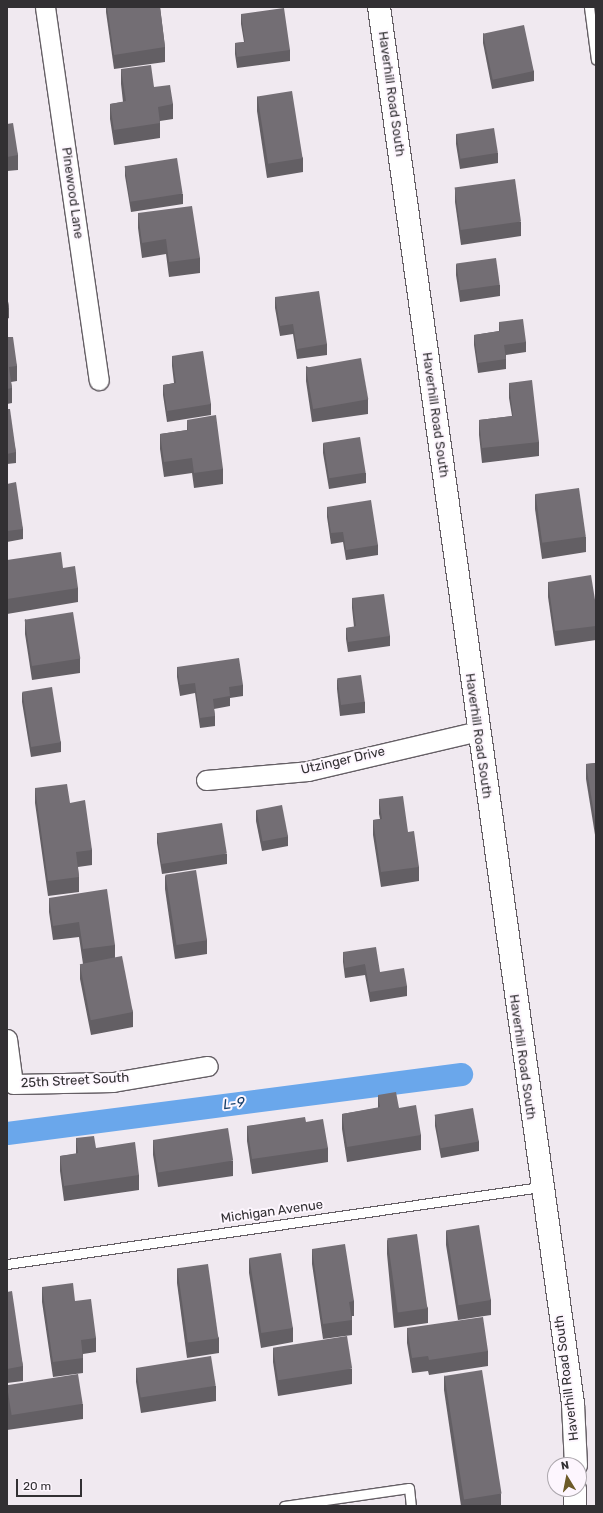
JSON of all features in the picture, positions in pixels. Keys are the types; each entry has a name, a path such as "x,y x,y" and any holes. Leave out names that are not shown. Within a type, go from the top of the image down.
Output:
{"street":[{"name":"Pinewood Lane","path":"45,7 99,380"},
{"name":"Haverhill Road South","path":"379,7 572,1404 575,1457"},
{"name":"Utzinger Drive","path":"206,780 308,770 478,731"},
{"name":"25th Street South","path":"7,1039 13,1084 113,1082 208,1066"}],"lane":[{"path":"589,7 596,60"},
{"name":"Michigan Avenue","path":"7,1264 541,1186"},
{"path":"284,1506 408,1488 411,1506"}],"building":[{"path":"107,7 160,7 165,47 114,55"},
{"path":"284,8 290,50 237,57 235,43 245,42 241,14"},
{"path":"524,25 534,71 493,80 483,34"},
{"path":"151,65 154,87 170,85 173,104 158,107 160,123 114,130 110,104 126,101 121,69"},
{"path":"292,91 303,158 268,164 257,96"},
{"path":"13,123 18,155 7,157 7,124"},
{"path":"494,128 498,153 460,159 456,134"},
{"path":"177,158 183,194 130,202 125,166"},
{"path":"515,179 521,222 461,230 455,187"},
{"path":"192,206 200,258 169,262 166,239 142,243 138,213"},
{"path":"496,258 500,285 460,290 456,264"},
{"path":"319,291 327,344 297,349 293,324 280,326 275,297"},
{"path":"7,295 9,308 7,308"},
{"path":"523,319 526,342 504,345 506,359 478,363 474,335 500,331 499,322"},
{"path":"7,337 13,337 17,366 9,367 12,388 7,389"},
{"path":"203,351 211,404 167,411 163,385 176,383 172,356"},
{"path":"361,358 368,399 313,409 306,368"},
{"path":"532,380 539,442 482,448 479,420 513,416 509,383"},
{"path":"7,409 10,409 16,452 7,454"},
{"path":"216,415 223,469 194,473 192,458 164,462 160,434 188,430 187,420"},
{"path":"360,437 366,473 329,478 323,443"},
{"path":"16,482 23,529 7,531 7,484"},
{"path":"579,488 586,537 542,543 535,494"},
{"path":"371,500 378,545 346,550 343,532 331,533 327,507"},
{"path":"61,552 63,568 75,566 78,588 7,599 7,560"},
{"path":"591,575 596,606 596,626 555,631 548,582"},
{"path":"384,594 390,636 348,642 346,628 356,626 352,598"},
{"path":"73,612 80,658 32,666 25,620"},
{"path":"239,658 243,685 229,687 230,696 213,699 215,716 200,718 195,683 180,685 177,667"},
{"path":"361,675 365,702 341,705 337,678"},
{"path":"52,687 61,742 31,747 22,692"},
{"path":"596,763 596,826 586,764"},
{"path":"67,784 70,803 85,800 92,850 76,852 79,877 48,881 35,788"},
{"path":"403,796 408,832 414,831 419,867 381,872 373,820 382,819 379,799"},
{"path":"282,805 288,836 263,841 256,810"},
{"path":"222,823 227,854 162,864 157,833"},
{"path":"196,870 207,940 176,945 165,875"},
{"path":"107,889 115,945 83,949 79,922 53,926 49,898"},
{"path":"376,947 380,972 404,968 407,986 370,992 365,964 345,968 343,952"},
{"path":"122,956 133,1012 91,1020 80,964"},
{"path":"396,1092 399,1108 416,1105 421,1135 347,1147 342,1114 380,1107 378,1095"},
{"path":"473,1108 479,1141 440,1148 435,1115"},
{"path":"305,1117 306,1122 323,1119 328,1148 252,1159 247,1126"},
{"path":"228,1128 233,1161 158,1172 153,1140"},
{"path":"94,1136 96,1148 135,1142 139,1175 64,1186 60,1156 78,1153 76,1138"},
{"path":"479,1225 491,1300 458,1305 446,1230"},
{"path":"417,1234 427,1308 398,1312 387,1238"},
{"path":"345,1244 354,1301 349,1302 352,1320 323,1324 312,1249"},
{"path":"281,1253 293,1328 261,1333 249,1258"},
{"path":"208,1264 218,1338 188,1343 177,1268"},
{"path":"73,1283 75,1301 91,1299 96,1338 81,1340 83,1358 53,1362 42,1287"},
{"path":"12,1291 23,1366 7,1369 7,1292"},
{"path":"483,1317 488,1351 429,1360 428,1356 412,1358 407,1328"},
{"path":"347,1336 352,1369 278,1380 273,1348"},
{"path":"211,1356 216,1386 141,1398 136,1368"},
{"path":"482,1370 502,1493 464,1499 444,1376"},
{"path":"78,1374 83,1404 12,1415 7,1385"}],"waterway":[{"name":"L-9","path":"7,1133 461,1074"}]}
